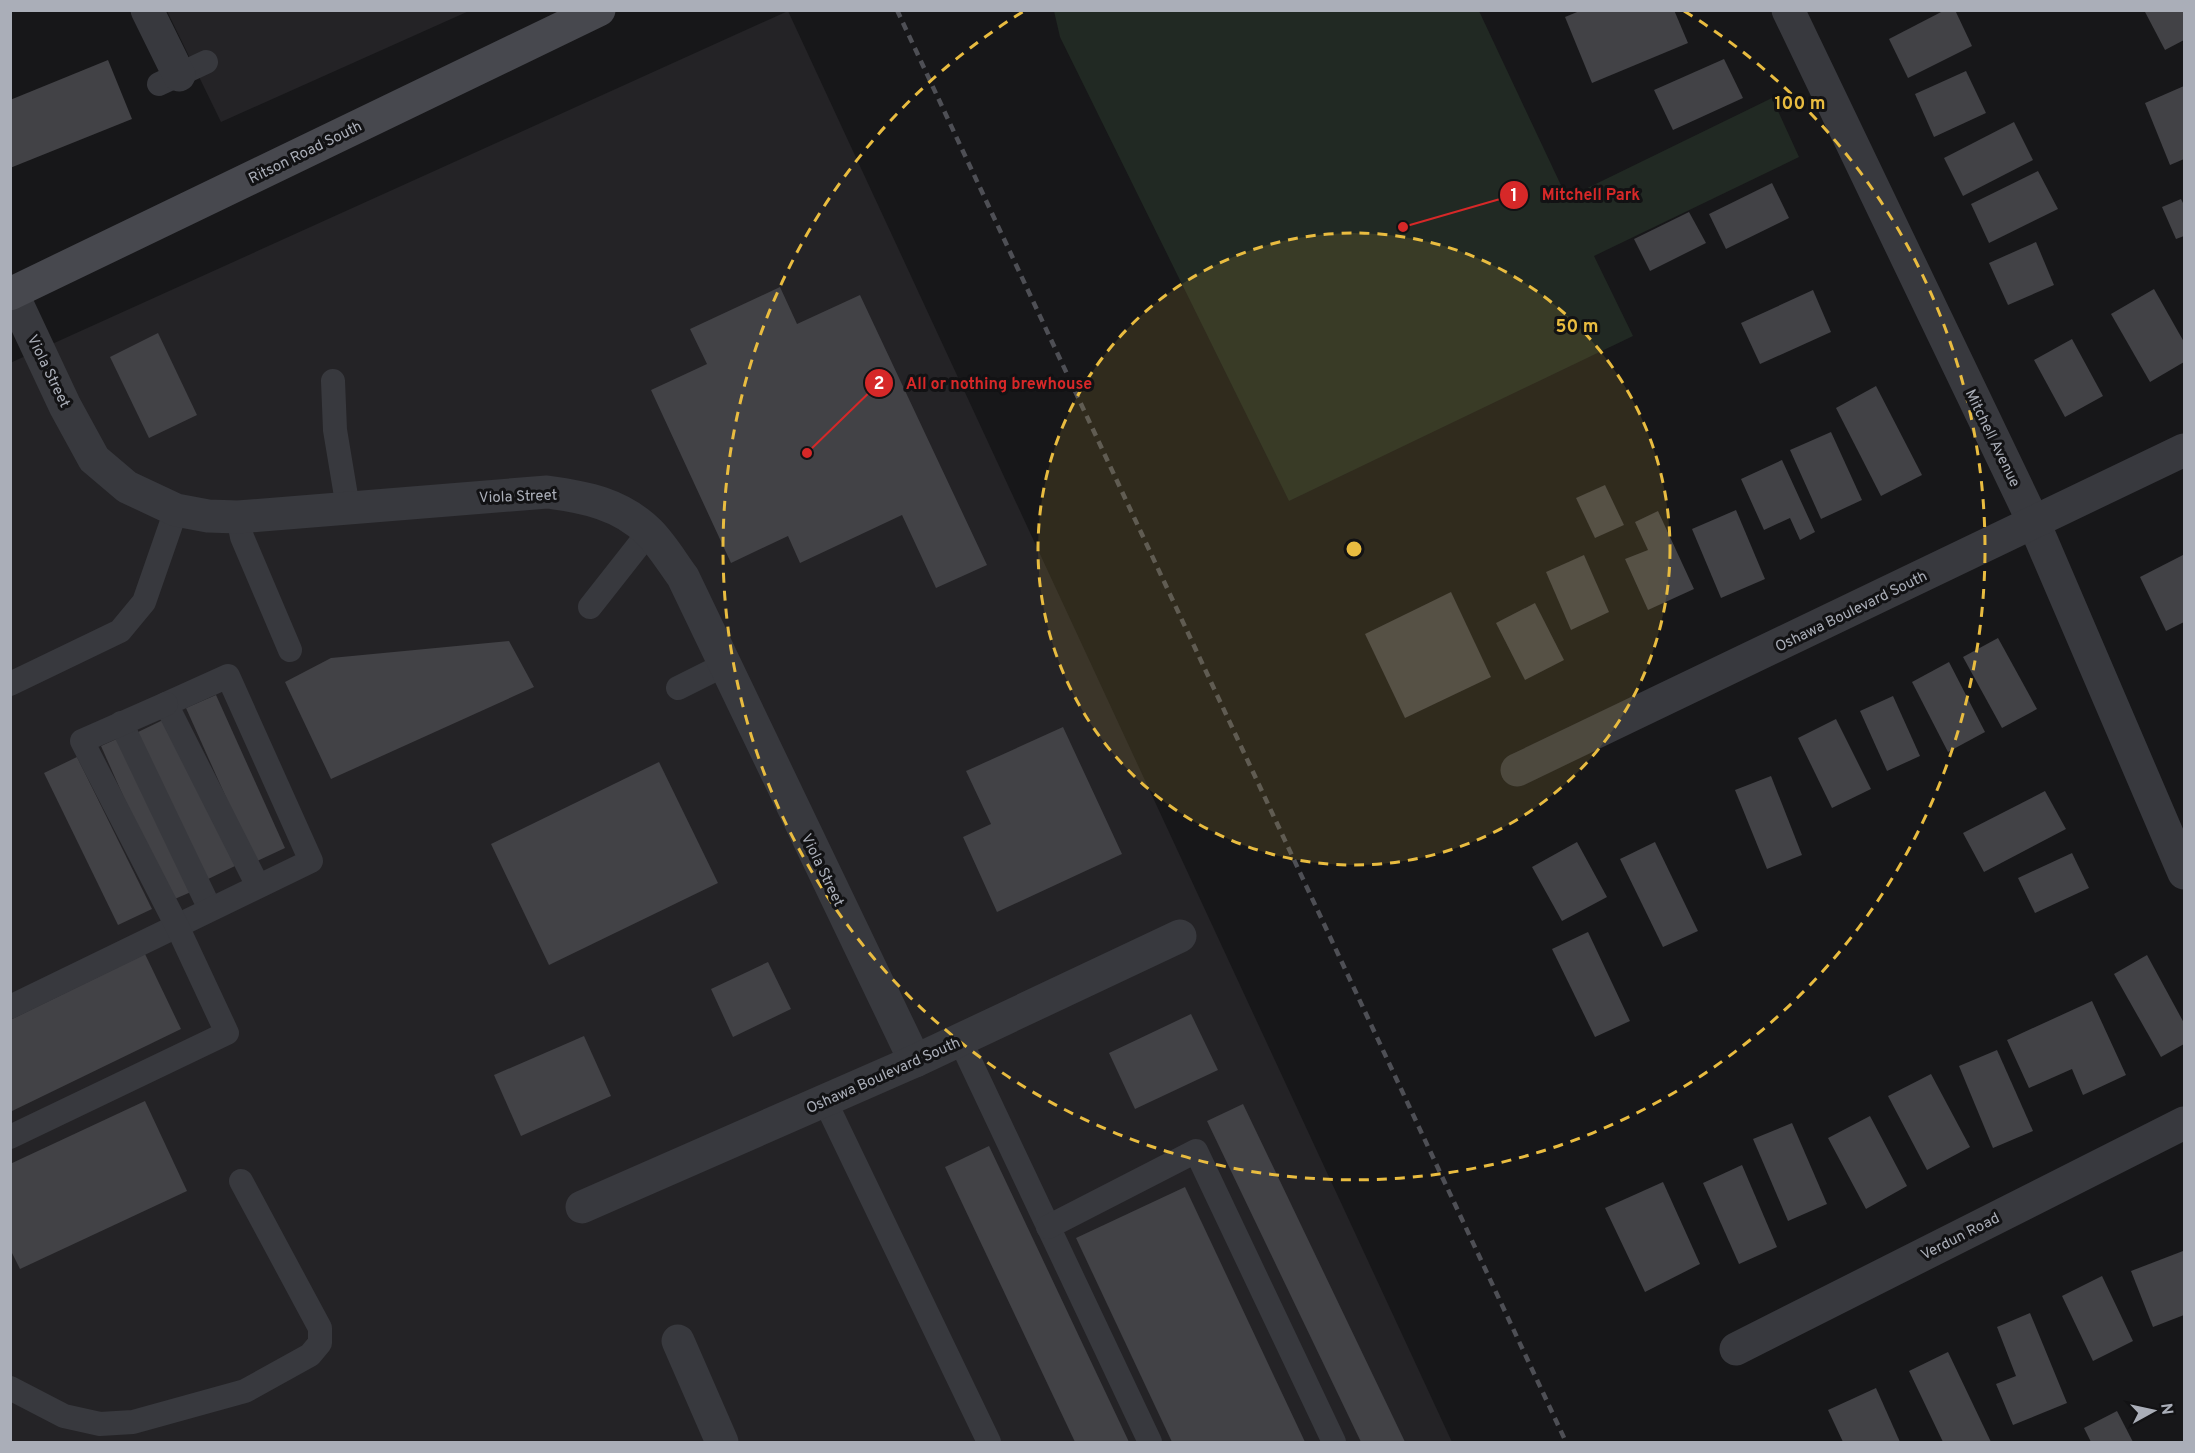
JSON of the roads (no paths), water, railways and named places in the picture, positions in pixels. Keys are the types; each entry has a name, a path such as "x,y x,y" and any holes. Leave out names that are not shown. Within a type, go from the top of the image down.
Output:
{"main road":[{"name":"Ritson Road South","path":"11,293 599,10"}],"street":[{"path":"147,10 181,74"},
{"name":"Mitchell Avenue","path":"1788,10 2034,523 2184,873"},
{"name":"Viola Street","path":"11,293 65,406 94,459 127,487 176,510 208,516 238,517 547,492 583,496 619,510 649,532 683,577 915,1061"},
{"name":"Oshawa Boulevard South","path":"1517,770 2184,450"},
{"name":"Oshawa Boulevard South","path":"582,1208 915,1061 1180,936"},
{"name":"Verdun Road","path":"1736,1349 2184,1123"},
{"path":"678,1341 722,1443"}],"lane":[{"path":"333,381 335,430 348,508"},
{"path":"10,684 120,631 144,602 176,510"},
{"path":"238,517 242,537 290,650"},
{"path":"590,607 649,532"},
{"path":"678,688 724,665"},
{"path":"10,1007 177,926 210,909 311,861 228,676 82,741 177,926 227,1033 10,1137"},
{"path":"166,704 258,886"},
{"path":"121,723 210,909"},
{"path":"960,1040 1150,1443"},
{"path":"825,1101 989,1443"},
{"path":"1048,1227 1196,1151 1334,1443"},
{"path":"10,1388 64,1416 100,1424 133,1422 244,1391 310,1355 320,1343 320,1328 241,1181"}],"railway":[{"path":"897,10 1566,1442"}],"place":[{"name":"Mitchell Park","path":"1403,227"},
{"name":"All or nothing brewhouse","path":"807,453"}]}
